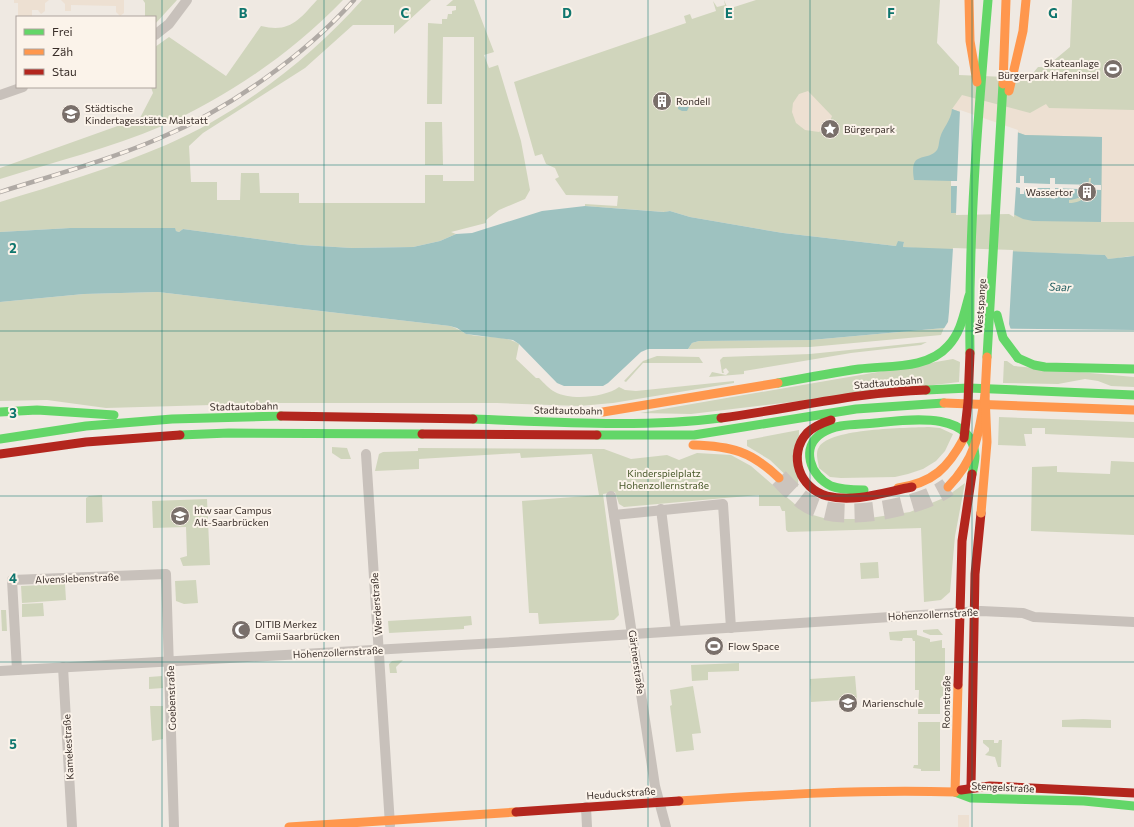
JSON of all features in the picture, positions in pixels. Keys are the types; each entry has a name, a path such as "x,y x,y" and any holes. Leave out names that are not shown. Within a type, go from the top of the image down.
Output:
{"main road":[{"path":"969,0 969,37 972,63 980,96"},
{"name":"Westspange","path":"843,493 912,487 926,482 940,473 954,459 964,438 967,422 971,322 969,296 980,96 988,0"},
{"name":"Westspange","path":"975,613 974,574 987,442 985,394 1002,120 1006,0"},
{"path":"1002,120 1018,54 1026,0"},
{"path":"993,277 998,331 1010,352 1018,358 1034,365 1045,367 1134,369"},
{"path":"594,413 636,408 852,369 920,361 942,352 951,344 959,328 969,296"},
{"name":"Stadtautobahn","path":"0,439 163,420 296,416 691,422 754,414 850,396 917,390 969,388 1134,394"},
{"path":"948,487 967,467 977,445 985,394"},
{"path":"0,454 64,444 164,436 229,433 625,436 694,435 730,432 860,408 918,404 969,404 1134,410"},
{"path":"843,493 826,496 815,492 808,486 799,473 797,455 799,446 802,439 814,426 828,421 854,417 953,409 969,404"},
{"path":"0,412 37,410 120,415 163,420"},
{"path":"509,419 580,413"},
{"path":"843,493 825,483 812,471 809,451 812,444 822,433 847,426 919,420 938,420 949,423 968,435 974,446 975,456 962,541 959,613"},
{"path":"625,436 662,445"},
{"path":"683,445 730,447 742,451 765,463 779,478"},
{"name":"Roonstraße","path":"955,792 959,613"},
{"path":"971,786 975,613"},
{"name":"Stengelstraße","path":"955,792 971,786 1099,790 1134,793"},
{"name":"Heuduckstraße","path":"289,827 390,824 659,801 840,791 955,792"},
{"name":"Stengelstraße","path":"955,792 972,798 1084,801 1134,806"}],"street":[{"path":"156,34 169,24 187,0"},
{"path":"0,95 20,88"},
{"name":"Werderstraße","path":"366,454 390,824"},
{"name":"Gärtnerstraße","path":"611,496 655,786 666,827"},
{"path":"614,515 723,504 731,628"},
{"path":"662,509 676,631"},
{"name":"Goebenstraße","path":"161,574 166,574 170,661 174,827"},
{"name":"Alvenslebenstraße","path":"17,670 12,580 161,574"},
{"name":"Hohenzollernstraße","path":"0,671 633,634 922,615 975,613 982,611 1007,612 1034,617 1134,622"},
{"name":"Kamekestraße","path":"63,667 72,827"},
{"path":"586,807 587,827"}],"green space":[{"path":"143,0 177,0 156,23 156,16 145,16 145,3"},
{"path":"317,0 343,0 303,38 258,72 235,87 187,114 142,134 102,148 0,179 0,168 140,118 153,93 151,88 156,88 156,46 169,37 226,76 261,26 279,28 287,26 299,19"},
{"path":"362,0 431,0 394,34 394,25 353,25 305,68 203,133 189,146 191,182 217,182 217,200 240,200 241,173 259,173 260,193 299,193 299,203 425,203 425,175 443,175 443,181 474,181 474,37 443,37 442,104 427,104 428,23 442,24 442,19 447,19 448,14 452,14 452,11 456,10 456,6 446,6 453,0 474,0 494,52 484,55 489,68 498,65 521,141 530,190 525,199 499,210 486,220 486,223 451,232 456,234 440,241 413,247 352,248 302,245 183,229 179,232 174,228 70,228 0,232 0,202 84,176 146,153 193,132 220,117 272,83 297,63 342,22"},
{"name":"Bürgerpark","path":"724,0 728,9 756,0 940,0 937,43 959,67 959,75 1029,78 1038,67 1046,67 1070,47 1072,0 1134,0 1134,256 1108,259 1105,255 903,247 904,242 896,246 783,233 690,217 670,211 665,212 585,206 585,204 617,206 618,196 566,195 555,179 559,177 555,168 546,164 542,154 535,156 514,82 686,23 684,16 690,14 692,19 716,11 713,1 717,7 725,5"},
{"path":"425,122 442,122 443,165 425,165"},
{"path":"158,292 450,326 467,334 507,339 519,344 516,359 536,378 539,378 549,388 562,395 588,397 606,393 619,387 625,390 636,391 734,381 734,383 613,403 579,406 497,403 278,403 106,408 47,400 0,401 0,302 84,294"},
{"path":"944,328 941,335 810,347 688,349 692,343 699,341 811,340"},
{"path":"927,342 921,345 851,353 744,371 744,374 709,377 712,372 726,375 729,372 726,368 723,370 724,373 722,373 720,360 723,357 810,354"},
{"path":"657,356 699,357 703,363 643,363 626,382 624,381 643,361"},
{"path":"953,359 960,362 959,382 691,414 640,413"},
{"path":"1004,361 1007,361 1014,366 1134,377 1134,387 1111,386 1098,381 1085,379 1058,384 1003,383"},
{"path":"999,417 1134,422 1134,438 1045,434 1045,428 1032,428 1032,434 1024,434 1026,446 998,445"},
{"path":"929,427 940,428 953,434 945,451 936,461 923,469 895,477 841,478 830,477 819,468 817,454 819,447 826,441 838,436 870,430"},
{"path":"799,430 798,487 770,460 747,446 747,440"},
{"path":"332,447 347,448 351,459 341,459 332,453"},
{"name":"Kinderspielplatz Hohenzollernstraße","path":"418,448 604,449 631,459 667,455 679,460 697,453 731,455 751,466 797,506 813,515 827,519 863,519 910,512 946,497 965,483 955,536 950,592 941,600 924,602 921,528 788,532 786,530 785,511 782,511 780,506 759,506 759,495 624,507 619,504 615,492 603,494 619,615 614,620 539,624 538,613 529,613 522,501 599,495 592,454 521,458 520,453 419,459 419,469 375,471 379,454 383,452 418,451"},
{"path":"1111,461 1134,462 1134,535 1031,531 1032,467 1057,466 1057,472 1110,474"},
{"path":"102,495 103,522 86,523 86,498 89,496"},
{"path":"207,499 210,565 183,566 180,558 187,556 186,527 153,528 152,501"},
{"path":"878,562 879,578 861,579 860,563"},
{"path":"196,580 198,603 184,604 176,601 175,581"},
{"path":"65,584 66,600 22,603 21,586"},
{"path":"43,603 44,616 22,617 22,604"},
{"path":"1,610 6,610 7,631 2,631"},
{"path":"471,616 472,625 464,626 464,629 389,633 388,621"},
{"path":"938,629 943,635 930,635 923,632 923,630"},
{"path":"917,630 917,635 930,639 930,642 942,640 942,648 945,648 945,697 940,698 940,714 918,714 919,690 915,690 915,641 913,641 912,638 903,638 902,641 890,640 889,632"},
{"path":"403,660 396,667 397,673 390,673 389,664 392,661"},
{"path":"739,663 739,671 708,672 708,680 692,681 691,665"},
{"path":"162,676 163,688 149,689 149,677"},
{"path":"855,676 857,699 811,702 810,679"},
{"path":"693,686 701,733 692,734 694,750 676,752 670,706 672,705 670,690"},
{"path":"150,706 163,706 163,739 152,741"},
{"path":"1062,720 1111,720 1111,728 1062,727"},
{"path":"918,722 940,722 940,771 921,771 921,769 913,768 914,765 918,765"},
{"path":"983,740 994,740 994,743 998,743 999,740 1002,740 1001,767 998,767 995,757 985,755 989,751 989,748 983,743"}],"shaded area":[{"path":"14,0 49,0 45,3 45,11 41,14 38,10 32,10 32,16 18,16 18,3 14,3"},
{"path":"61,0 124,0 124,13 120,16 116,12 116,6 71,5 71,11 65,11 65,4"},
{"path":"808,91 832,116 828,126 819,132 805,130 796,123 792,112 793,103 799,94"},
{"path":"962,95 1030,113 1046,104 1049,108 1134,110 1134,222 1101,222 1102,137 1025,135 952,109"},
{"path":"958,815 969,815 969,827 958,827"}],"water":[{"path":"681,100 685,100 689,103 687,111 678,109 678,103"},
{"path":"952,109 1025,135 1102,137 1101,222 1033,221 1023,219 1009,212 951,213 951,181 914,180 913,170 916,160 933,154 937,150 941,134 949,121","holes":["1089,178 1091,178 1086,196 1079,201 1069,203 1069,200 1078,198 1084,194"]},
{"name":"Saar","path":"585,206 664,212 670,211 690,217 783,233 896,246 898,241 904,242 903,247 1105,255 1108,259 1134,256 1134,330 944,328 811,340 699,341 692,343 688,349 648,349 641,352 603,386 564,386 557,383 519,344 513,340 466,334 457,328 450,326 158,292 84,294 0,302 0,232 70,228 175,228 176,231 179,232 183,229 302,245 352,248 413,247 440,241 456,234 472,233 542,211"}],"pier":[{"path":"960,110 1018,130 1016,183 1020,183 1020,176 1024,176 1024,183 1050,184 1050,178 1055,178 1055,184 1101,185 1101,190 1055,188 1055,199 1050,198 1050,188 1024,188 1024,194 1020,194 1020,188 1016,187 1014,217 1009,214 956,215 957,186 951,186 951,181 957,181"},
{"path":"953,248 1013,250 1009,324 1011,330 943,330 948,322"}],"tunnel":[{"path":"779,478 798,496 814,507 834,512 850,513 886,510 904,506 936,494 948,487"}],"railway":[{"path":"0,192 81,167 141,146 213,112 264,79 313,41 354,0"}],"traffic: fast":[{"path":"970,353 972,220 977,132 988,0"},
{"path":"987,357 1003,84"},
{"path":"778,383 859,369 906,365 929,359 939,354 948,346 956,335 962,322 969,296"},
{"path":"997,315 1003,338 1018,358"},
{"path":"1018,358 1034,365 1045,367 1134,369"},
{"path":"926,390 969,388 1134,395"},
{"path":"597,435 694,435 856,409 944,403"},
{"path":"0,412 37,410 114,415"},
{"path":"0,439 86,426 172,419 281,416"},
{"path":"473,419 629,424 721,418"},
{"path":"864,490 847,490 831,486 813,469 810,461 811,446 815,439 822,433 841,426 903,420 936,421 951,424 963,431 971,441 975,456 972,474"},
{"path":"180,435 229,433 422,434"},
{"path":"955,792 971,798 1084,801 1134,806"}],"traffic: slow":[{"path":"969,0 970,41 977,82"},
{"path":"1003,84 1006,0"},
{"path":"1009,91 1023,31 1026,0"},
{"path":"981,513 987,442 985,395 987,357"},
{"path":"603,412 778,383"},
{"path":"948,487 965,466 975,445 981,422 985,395"},
{"path":"944,403 1134,410"},
{"path":"898,488 921,482 938,472 952,458 964,438"},
{"path":"693,445 719,447 740,452 750,456 779,478"},
{"path":"955,792 958,685"},
{"path":"679,801 852,792 955,792"},
{"path":"289,827 516,812"}],"traffic: jam":[{"path":"964,438 968,402 970,353"},
{"path":"721,418 849,397 900,391 926,390"},
{"path":"281,416 473,419"},
{"path":"831,420 812,428 801,442 798,451 797,461 799,470 810,486 818,492 837,498 859,498 912,487"},
{"path":"422,434 597,435"},
{"path":"0,454 86,442 180,435"},
{"path":"958,685 962,541 972,474"},
{"path":"971,786 975,574 981,513"},
{"path":"961,790 990,786 1134,793"},
{"path":"516,812 679,801"}],"place":[{"name":"Skateanlage Bürgerpark Hafeninsel","path":"1113,69"},
{"name":"Rondell","path":"662,101"},
{"name":"Städtische Kindertagesstätte Malstatt","path":"71,114"},
{"name":"Bürgerpark","path":"830,129"},
{"name":"Wassertor","path":"1087,192"},
{"name":"htw saar Campus Alt-Saarbrücken","path":"180,516"},
{"name":"DITIB Merkez Camii Saarbrücken","path":"241,630"},
{"name":"Flow Space","path":"714,646"},
{"name":"Marienschule","path":"848,703"}]}
